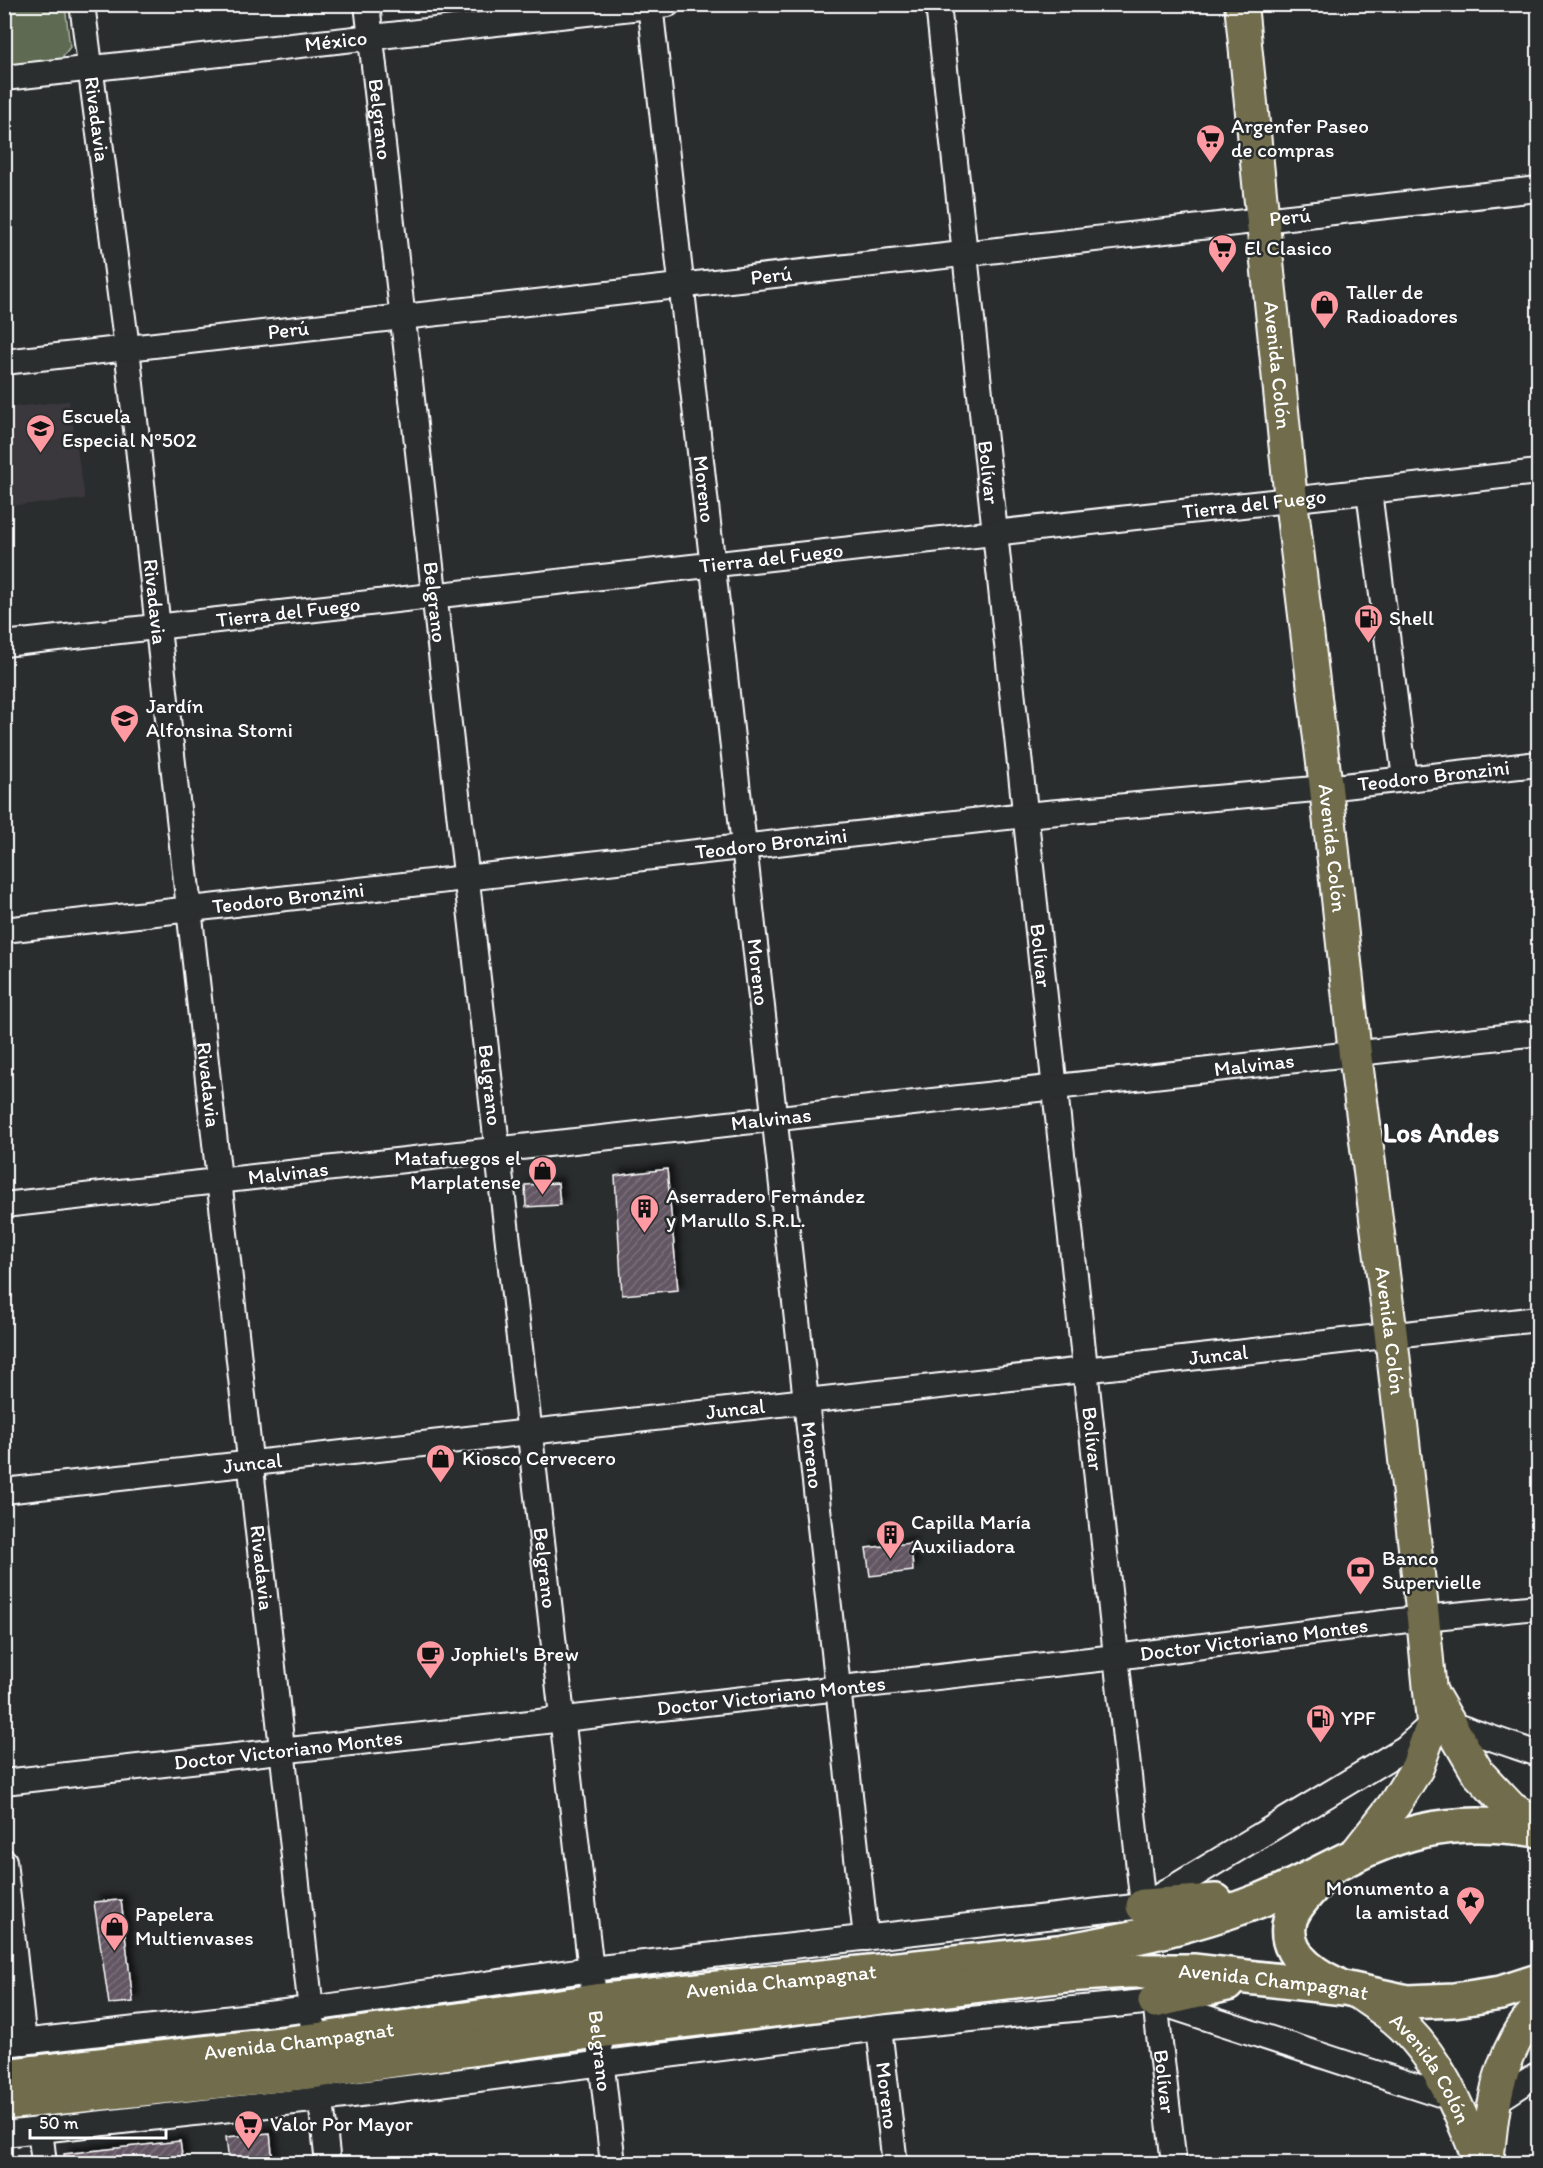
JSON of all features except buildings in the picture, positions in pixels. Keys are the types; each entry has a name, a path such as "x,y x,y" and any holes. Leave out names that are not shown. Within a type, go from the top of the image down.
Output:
{"highway":[{"name":"Avenida Champagnat","path":"598,2032 1124,1940 1187,1924 1266,1898 1343,1861 1410,1834 1454,1825 1508,1826 1539,1830"},
{"name":"Avenida Colón","path":"1343,1861 1296,1909 1290,1919 1289,1936 1300,1961 1315,1974 1350,1990"},
{"path":"1143,1906 1266,1898"},
{"name":"Avenida Champagnat","path":"4,2076 316,2055 598,2032 1065,1975 1128,1971 1193,1971 1350,1990 1408,2001 1454,2000 1501,1993 1539,1981"},
{"path":"1155,2001 1254,1978"},
{"name":"Avenida Champagnat","path":"4,2103 316,2055"}],"main road":[{"name":"Avenida Colón","path":"1241,4 1291,500 1355,1054 1391,1336 1430,1690 1441,1723 1478,1773 1512,1808 1539,1824"},
{"name":"Avenida Colón","path":"1343,1861 1394,1805 1441,1723"},
{"name":"Avenida Colón","path":"1350,1990 1396,2019 1425,2051 1455,2099 1481,2163"},
{"name":"Avenida Colón","path":"1487,2163 1493,2103 1505,2060 1526,2022 1539,2008"}],"street":[{"name":"Rivadavia","path":"82,4 127,348 328,2163"},
{"name":"Belgrano","path":"367,4 613,2163"},
{"name":"Bolívar","path":"938,4 1143,1906"},
{"name":"México","path":"4,78 656,5"},
{"name":"Moreno","path":"656,5 682,286 866,1938"},
{"name":"Perú","path":"4,362 1539,189"},
{"name":"Tierra del Fuego","path":"4,644 1539,472"},
{"path":"1369,491 1405,779"},
{"name":"Teodoro Bronzini","path":"4,930 1025,815 1326,788 1539,764"},
{"name":"Malvinas","path":"4,1205 1539,1033"},
{"name":"Juncal","path":"4,1491 1539,1319"},
{"name":"Doctor Victoriano Montes","path":"4,1782 1116,1657 1423,1618 1539,1606"},
{"path":"1441,1723 1539,1754"},
{"name":"Avenida Champagnat","path":"4,2134 40,2129 316,2055 591,1970 1143,1906 1405,1748 1441,1723"},
{"path":"4,1861 14,2043"},
{"name":"Bolívar","path":"1155,2001 1174,2163"},
{"name":"Avenida Champagnat","path":"598,2032 879,2028 1155,2001 1455,2099"},
{"name":"Moreno","path":"879,2028 895,2163"},
{"name":"Avenida Champagnat","path":"14,2043 316,2055"},
{"path":"1493,2103 1539,2074"},
{"path":"40,2129 44,2163"}],"shaded area":[{"name":"Escuela Especial Nº502","path":"69,401 85,499 5,506 5,408"}],"green space":[{"path":"4,5 65,5 70,47 60,60 5,65"},
{"path":"279,2024 285,2028 5,2065 4,2054"}],"place":[{"name":"Argenfer Paseo de compras","path":"1210,164"},
{"name":"El Clasico","path":"1223,274"},
{"name":"Taller de Radioadores","path":"1325,330"},
{"name":"Escuela Especial Nº502","path":"41,454"},
{"name":"Shell","path":"1368,644"},
{"name":"Jardín Alfonsina Storni","path":"125,744"},
{"name":"Matafuegos el Marplatense","path":"542,1196"},
{"name":"Aserradero Fernández y Marullo S.R.L.","path":"645,1234"},
{"name":"Kiosco Cervecero","path":"441,1484"},
{"name":"Capilla María Auxiliadora","path":"890,1560"},
{"name":"Banco Supervielle","path":"1361,1596"},
{"name":"Jophiel's Brew","path":"430,1680"},
{"name":"YPF","path":"1320,1744"},
{"name":"Monumento a la amistad","path":"1470,1926"},
{"name":"Papelera Multienvases","path":"114,1952"},
{"name":"Valor Por Mayor","path":"249,2150"}],"district":[{"name":"Los Andes","path":"1441,1133"}]}
